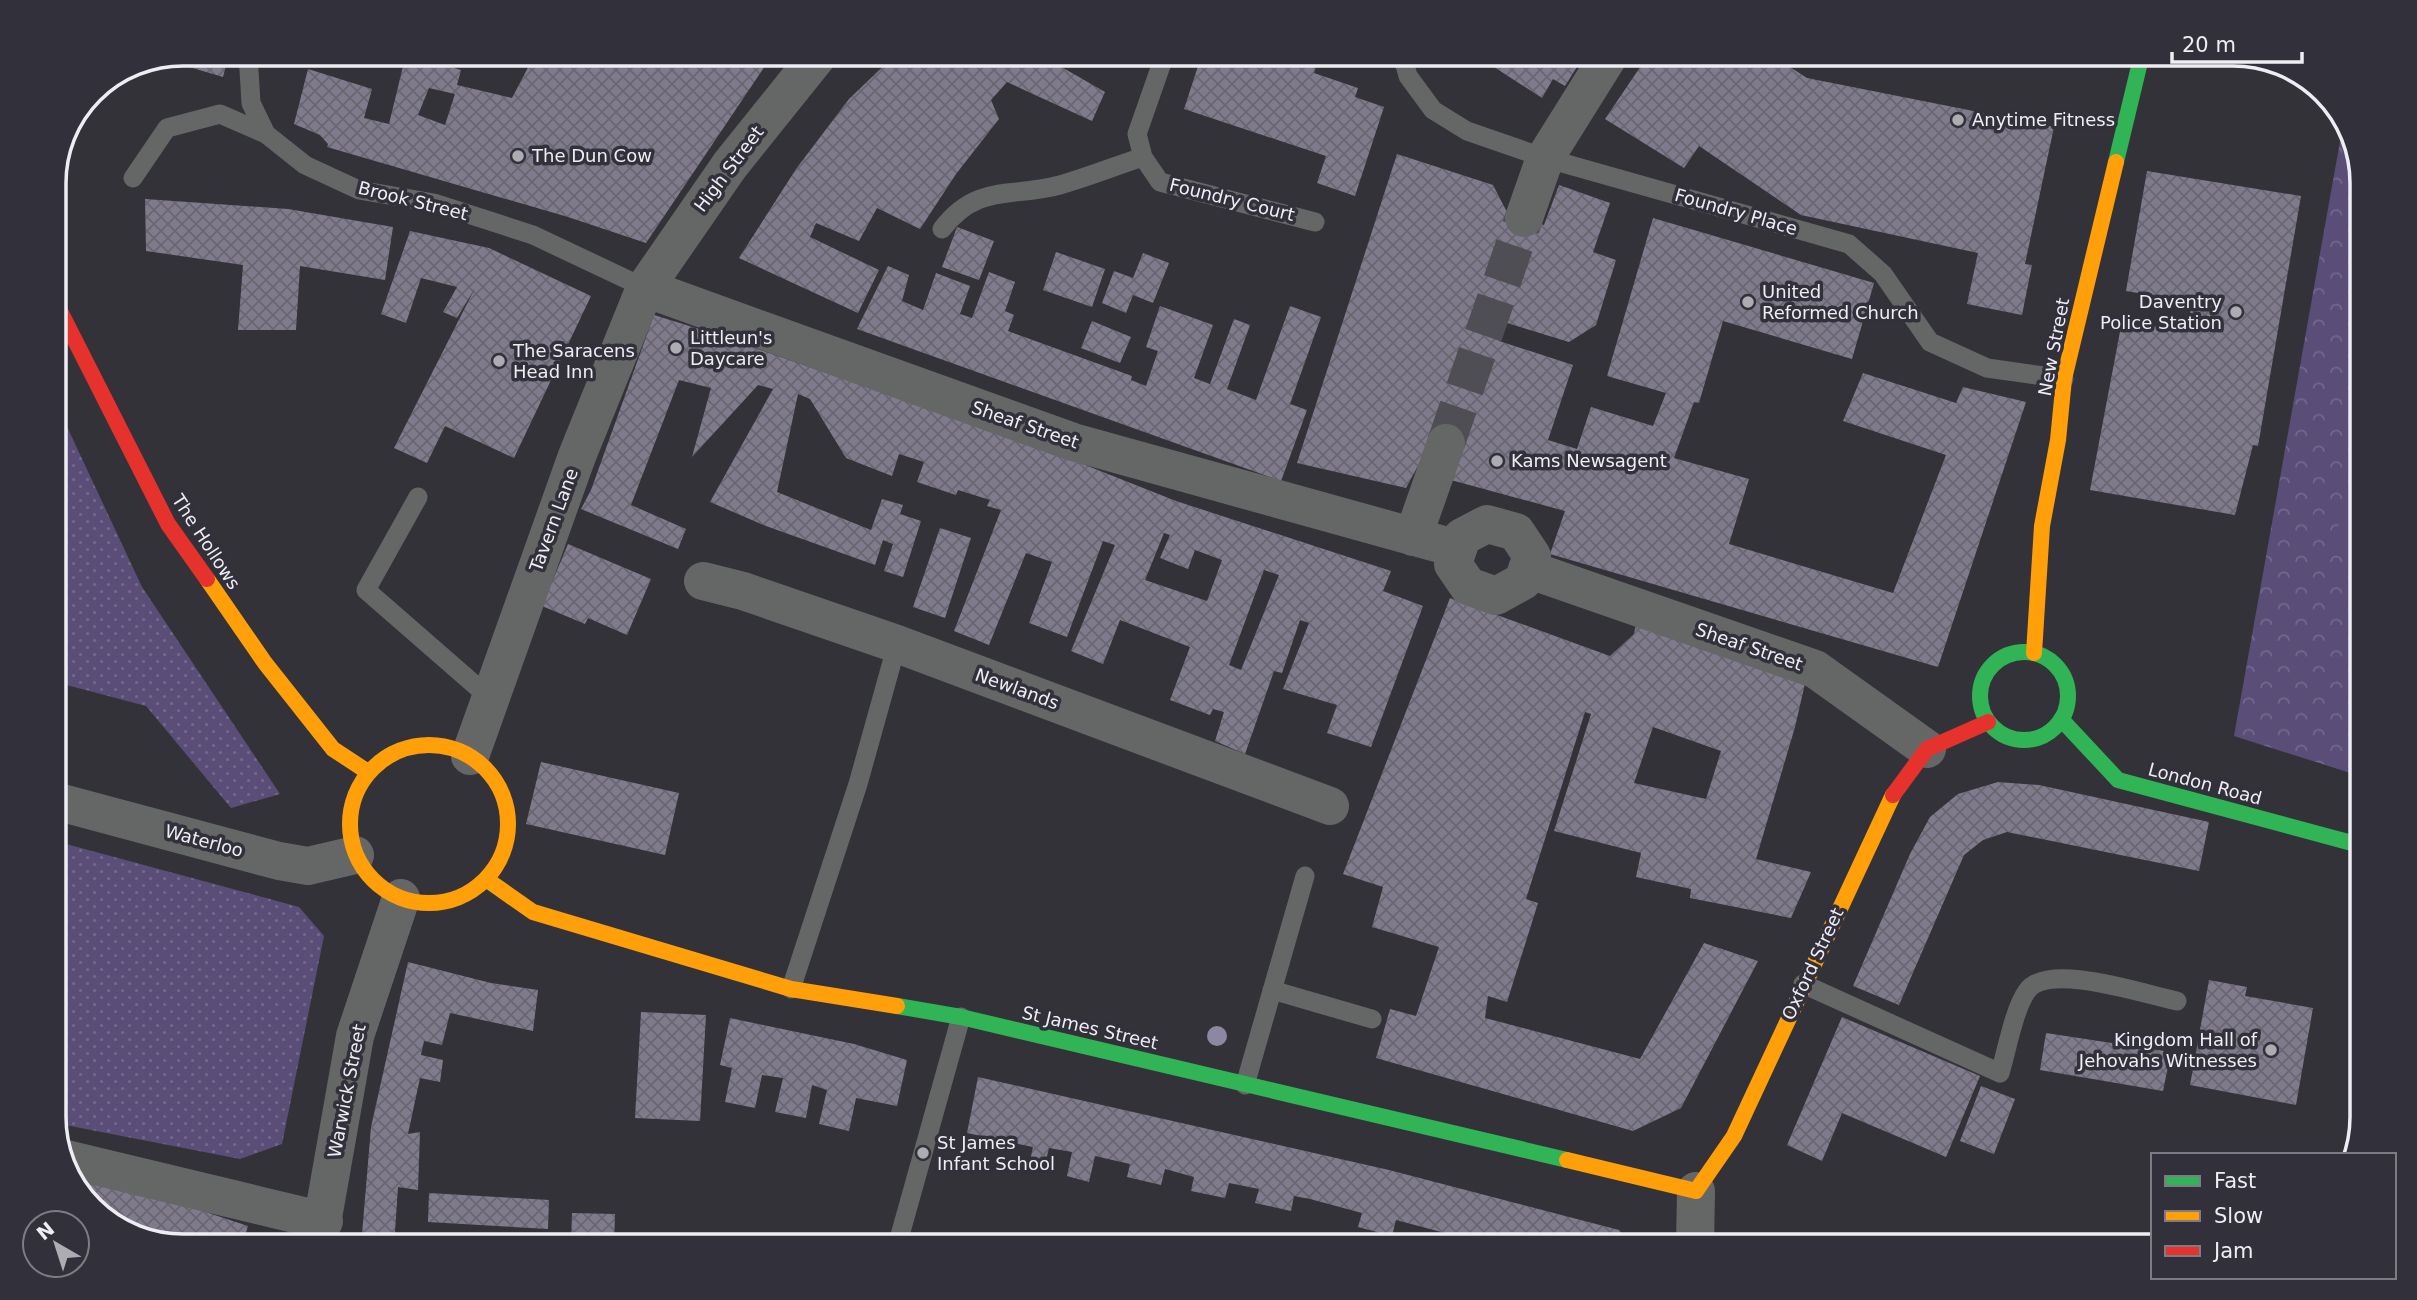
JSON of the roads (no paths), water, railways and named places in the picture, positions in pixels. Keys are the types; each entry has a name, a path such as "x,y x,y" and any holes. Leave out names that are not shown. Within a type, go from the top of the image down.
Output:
{"main road":[{"name":"New Street","path":"2034,653 2042,526 2058,440 2064,379 2139,66"},
{"name":"The Hollows","path":"67,325 168,524 265,663 332,749 368,772"},
{"path":"2034,653 2048,659 2060,671 2067,685 2068,695 2061,719 2041,737 2021,740 1999,733 1988,722 1980,703 1980,687 1987,672 2007,655 2034,653"},
{"name":"London Road","path":"2061,719 2118,780 2350,842"},
{"name":"Oxford Street","path":"1696,1191 1734,1136 1886,804 1927,749 1988,722"},
{"path":"424,744 448,747 470,756 492,776 507,809 503,850 486,878 465,895 450,900 419,902 401,898 376,883 355,855 350,812 354,794 368,772 392,753 424,744"},
{"name":"St James Street","path":"486,878 533,912 791,989 961,1017 1696,1191"}],"street":[{"name":"High Street","path":"645,288 730,165 809,66"},
{"path":"1524,218 1545,158 1602,66"},
{"name":"Sheaf Street","path":"645,288 1073,442 1458,549 1453,564 1468,586 1496,596 1523,581 1527,569 1815,669 1927,749"},
{"name":"Tavern Lane","path":"470,756 577,456 645,288"},
{"path":"1413,537 1446,443"},
{"name":"Newlands","path":"703,581 743,591 897,644 1330,806"},
{"name":"Waterloo","path":"67,804 279,861 308,866 355,855"},
{"name":"Warwick Street","path":"321,1233 355,1036 401,898"},
{"path":"76,1162 321,1233"},
{"path":"1695,1234 1696,1191"}],"lane":[{"name":"Brook Street","path":"249,66 251,103 266,134 305,165 359,190 433,203 533,235 645,288"},
{"name":"Foundry Court","path":"1161,66 1137,134 1143,157 1160,182 1315,222"},
{"name":"Foundry Place","path":"1405,66 1408,76 1433,110 1467,131 1545,158 1849,244 1883,274 1930,342 1987,368 2064,379"},
{"path":"132,178 167,128 220,114 266,134"},
{"path":"942,229 955,212 985,195 1057,186 1143,157"},
{"path":"418,497 366,590 491,699"},
{"path":"791,989 858,783 897,644"},
{"path":"1245,1085 1306,876"},
{"path":"1803,985 2000,1073 2027,990 2040,980 2062,976 2177,1002"},
{"path":"1272,990 1371,1018"},
{"path":"900,1234 961,1017"}],"tunnel":[{"path":"1446,443 1524,218"}],"place":[{"name":"Anytime Fitness","path":"1958,120"},
{"name":"The Dun Cow","path":"518,156"},
{"name":"United Reformed Church","path":"1748,302"},
{"name":"Daventry Police Station","path":"2236,312"},
{"name":"Littleun's Daycare","path":"676,348"},
{"name":"The Saracens Head Inn","path":"499,361"},
{"name":"Kams Newsagent","path":"1497,461"},
{"name":"Kingdom Hall of Jehovahs Witnesses","path":"2271,1050"},
{"name":"St James Infant School","path":"923,1153"}]}
